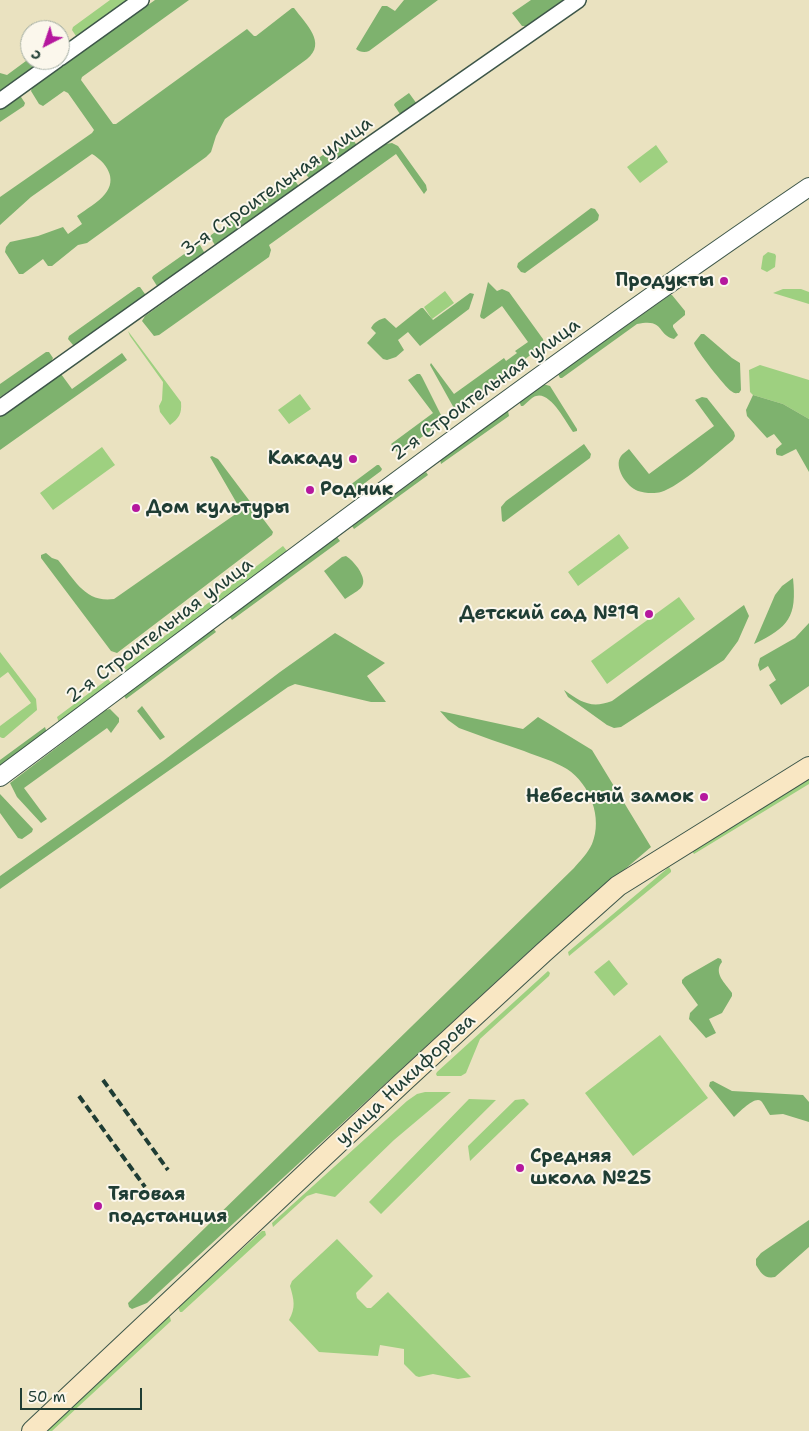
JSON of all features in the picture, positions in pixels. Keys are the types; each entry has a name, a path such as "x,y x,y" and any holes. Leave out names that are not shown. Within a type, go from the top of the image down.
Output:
{"main road":[{"name":"улица Никифорова","path":"32,1431 402,1083 618,886 809,767"}],"street":[{"path":"70,51 141,0"},
{"name":"3-я Строительная улица","path":"0,408 374,142 578,0"},
{"path":"0,101 44,70"},
{"name":"2-я Строительная улица","path":"0,777 548,371 809,187"}],"green space":[{"path":"110,0 127,0 76,36 72,30 73,27"},
{"path":"155,0 189,0 82,77 81,80 113,124 116,124 247,29 256,36 292,8 309,27 315,40 313,53 307,59 225,119 216,136 211,152 206,157 87,243 78,245 52,266 48,266 43,259 23,274 19,274 5,252 10,242 38,236 63,227 68,234 82,224 77,216 102,197 109,188 109,171 92,154 31,197 0,225 0,197 94,130 68,93 64,91 43,106 39,104 31,91 32,88 57,70 70,70 70,61"},
{"path":"404,0 438,0 369,51 362,52 356,49 382,6 387,6 395,11"},
{"path":"531,0 565,0 527,26 522,26 512,13"},
{"path":"20,65 20,70 32,70 0,93 0,73 7,75"},
{"path":"409,93 417,104 403,115 400,114 394,105"},
{"path":"17,97 21,97 25,103 24,106 0,122 0,109"},
{"path":"349,137 356,144 356,147 311,179 309,178 303,171 304,168"},
{"path":"392,143 398,146 426,185 427,190 424,194 396,154 269,245 271,250 269,257 159,335 154,336 142,321 145,316 386,144"},
{"path":"656,145 668,162 640,183 627,167"},
{"path":"293,178 298,188 215,245 210,237 211,235"},
{"path":"591,208 595,209 599,215 598,220 525,273 521,272 517,267 518,263"},
{"path":"197,245 200,245 204,255 160,286 157,286 152,278 153,276"},
{"path":"768,252 776,256 775,267 767,272 761,269 763,256"},
{"path":"488,282 497,291 502,289 509,292 543,339 544,344 458,410 455,410 430,365 431,363 454,394 504,358 506,361 517,353 515,351 528,342 502,306 484,319 481,318"},
{"path":"138,287 145,294 145,297 75,346 68,339 69,336"},
{"path":"783,289 801,289 809,292 809,304 773,293"},
{"path":"445,291 454,303 432,319 424,307"},
{"path":"470,293 474,294 469,309 420,346 408,332 398,340 404,350 396,357 387,360 383,359 367,343 376,333 371,328 379,320 385,318 396,328 423,308 433,320"},
{"path":"670,295 685,311 685,315 673,325 678,335 674,339 668,337 659,327 652,323 637,324 560,378 558,374"},
{"path":"128,331 181,402 179,415 170,425 160,412 159,406 162,400 163,382"},
{"path":"701,334 704,334 740,363 741,390 739,393 734,393 728,388 700,353 694,343"},
{"path":"46,352 49,352 53,358 51,362 0,397 0,384"},
{"path":"122,353 127,360 0,450 0,417 61,374 72,389"},
{"path":"760,365 809,380 809,419 783,404 753,395 750,392 749,370"},
{"path":"420,374 422,377 443,419 441,423 404,450 397,452 391,444 433,413 408,380"},
{"path":"543,384 550,386 577,431 573,432 557,408 547,398 536,396 521,406 519,401"},
{"path":"300,394 311,409 289,424 278,410"},
{"path":"753,395 783,404 809,419 809,472 796,449 782,456 777,455 776,449 782,444 774,434 767,438 747,416 746,410"},
{"path":"702,397 707,398 734,432 733,440 698,469 669,489 652,493 640,492 634,489 620,471 619,460 621,456 629,449 649,474 714,426 695,400"},
{"path":"508,411 509,416 441,464 440,459"},
{"path":"584,444 591,454 590,458 504,522 502,521 501,507 506,501"},
{"path":"102,447 115,465 53,510 40,493"},
{"path":"210,457 218,459 273,532 272,535 117,653 111,651 41,558 41,555 46,553 58,560 88,594 104,599 114,599 240,511"},
{"path":"377,465 382,469 381,471 346,497 343,497 342,491"},
{"path":"426,472 428,475 354,529 352,526"},
{"path":"619,534 629,548 578,586 568,572"},
{"path":"337,537 340,541 232,620 229,616"},
{"path":"283,546 287,551 128,672 124,667"},
{"path":"346,556 362,574 363,584 359,590 345,599 324,571"},
{"path":"793,578 794,602 788,619 775,632 754,644 775,595 782,586"},
{"path":"679,597 695,619 607,684 591,661"},
{"path":"744,605 749,616 738,641 724,660 621,727 614,728 607,725 568,697 564,690 586,703 598,704 612,701"},
{"path":"809,623 809,686 781,705 769,685 776,680 768,666 760,671 758,665 760,658 795,638"},
{"path":"213,628 216,632 126,699 123,694"},
{"path":"335,633 385,663 367,676 386,702 371,702 295,684 288,687 0,889 0,876 163,761 280,672"},
{"path":"0,652 36,699 37,710 4,738 0,737 0,726 31,703 8,672 0,678"},
{"path":"108,679 112,684 59,723 57,717"},
{"path":"142,706 165,737 160,740 137,711"},
{"path":"110,709 119,718 119,722 111,733 107,728 24,788 47,819 41,823 17,797 10,783 106,710"},
{"path":"440,711 523,729 538,717 592,750 651,847 537,944 147,1303 132,1309 128,1303 574,868 592,844 595,834 595,813 588,792 575,775 552,761 459,728"},
{"path":"45,727 47,733 0,768 0,760"},
{"path":"809,777 809,784 694,854 692,851"},
{"path":"0,794 33,829 32,832 22,839 18,838 0,813"},
{"path":"669,867 671,872 569,956 568,952"},
{"path":"718,958 722,962 719,974 732,993 732,996 722,1013 709,1019 716,1033 706,1038 689,1019 690,1013 698,1005 682,983 682,980"},
{"path":"609,960 628,984 614,996 594,972"},
{"path":"548,971 550,973 549,976 480,1039 466,1073 461,1076 437,1076 437,1072"},
{"path":"660,1035 708,1098 633,1156 585,1093"},
{"path":"713,1081 732,1091 803,1095 809,1102 809,1122 783,1114 770,1115 762,1102 758,1100 751,1103 734,1117 709,1086 710,1082"},
{"path":"425,1092 451,1092 394,1140 335,1197 316,1193 307,1196 273,1227 272,1223 407,1101 417,1094"},
{"path":"469,1099 496,1100 381,1214 369,1202"},
{"path":"524,1099 529,1104 470,1161 468,1146 515,1100"},
{"path":"809,1220 809,1247 775,1277 763,1275 756,1265 756,1259 761,1253"},
{"path":"262,1231 265,1231 266,1235 180,1312 178,1307"},
{"path":"337,1239 373,1276 356,1293 357,1298 367,1308 371,1308 388,1292 471,1377 458,1379 433,1374 416,1376 404,1364 404,1349 380,1345 378,1356 319,1352 289,1320 294,1303 290,1286 292,1281"},
{"path":"170,1317 171,1321 52,1431 43,1431"}],"railway":[{"path":"103,1080 168,1170"},
{"path":"79,1096 145,1187"}],"place":[{"name":"Продукты","path":"724,281"},
{"name":"Какаду","path":"353,459"},
{"name":"Родник","path":"310,490"},
{"name":"Дом культуры","path":"136,508"},
{"name":"Детский сад №19","path":"649,614"},
{"name":"Небесный замок","path":"704,797"},
{"name":"Средняя школа №25","path":"520,1168"},
{"name":"Тяговая подстанция","path":"98,1206"}]}
